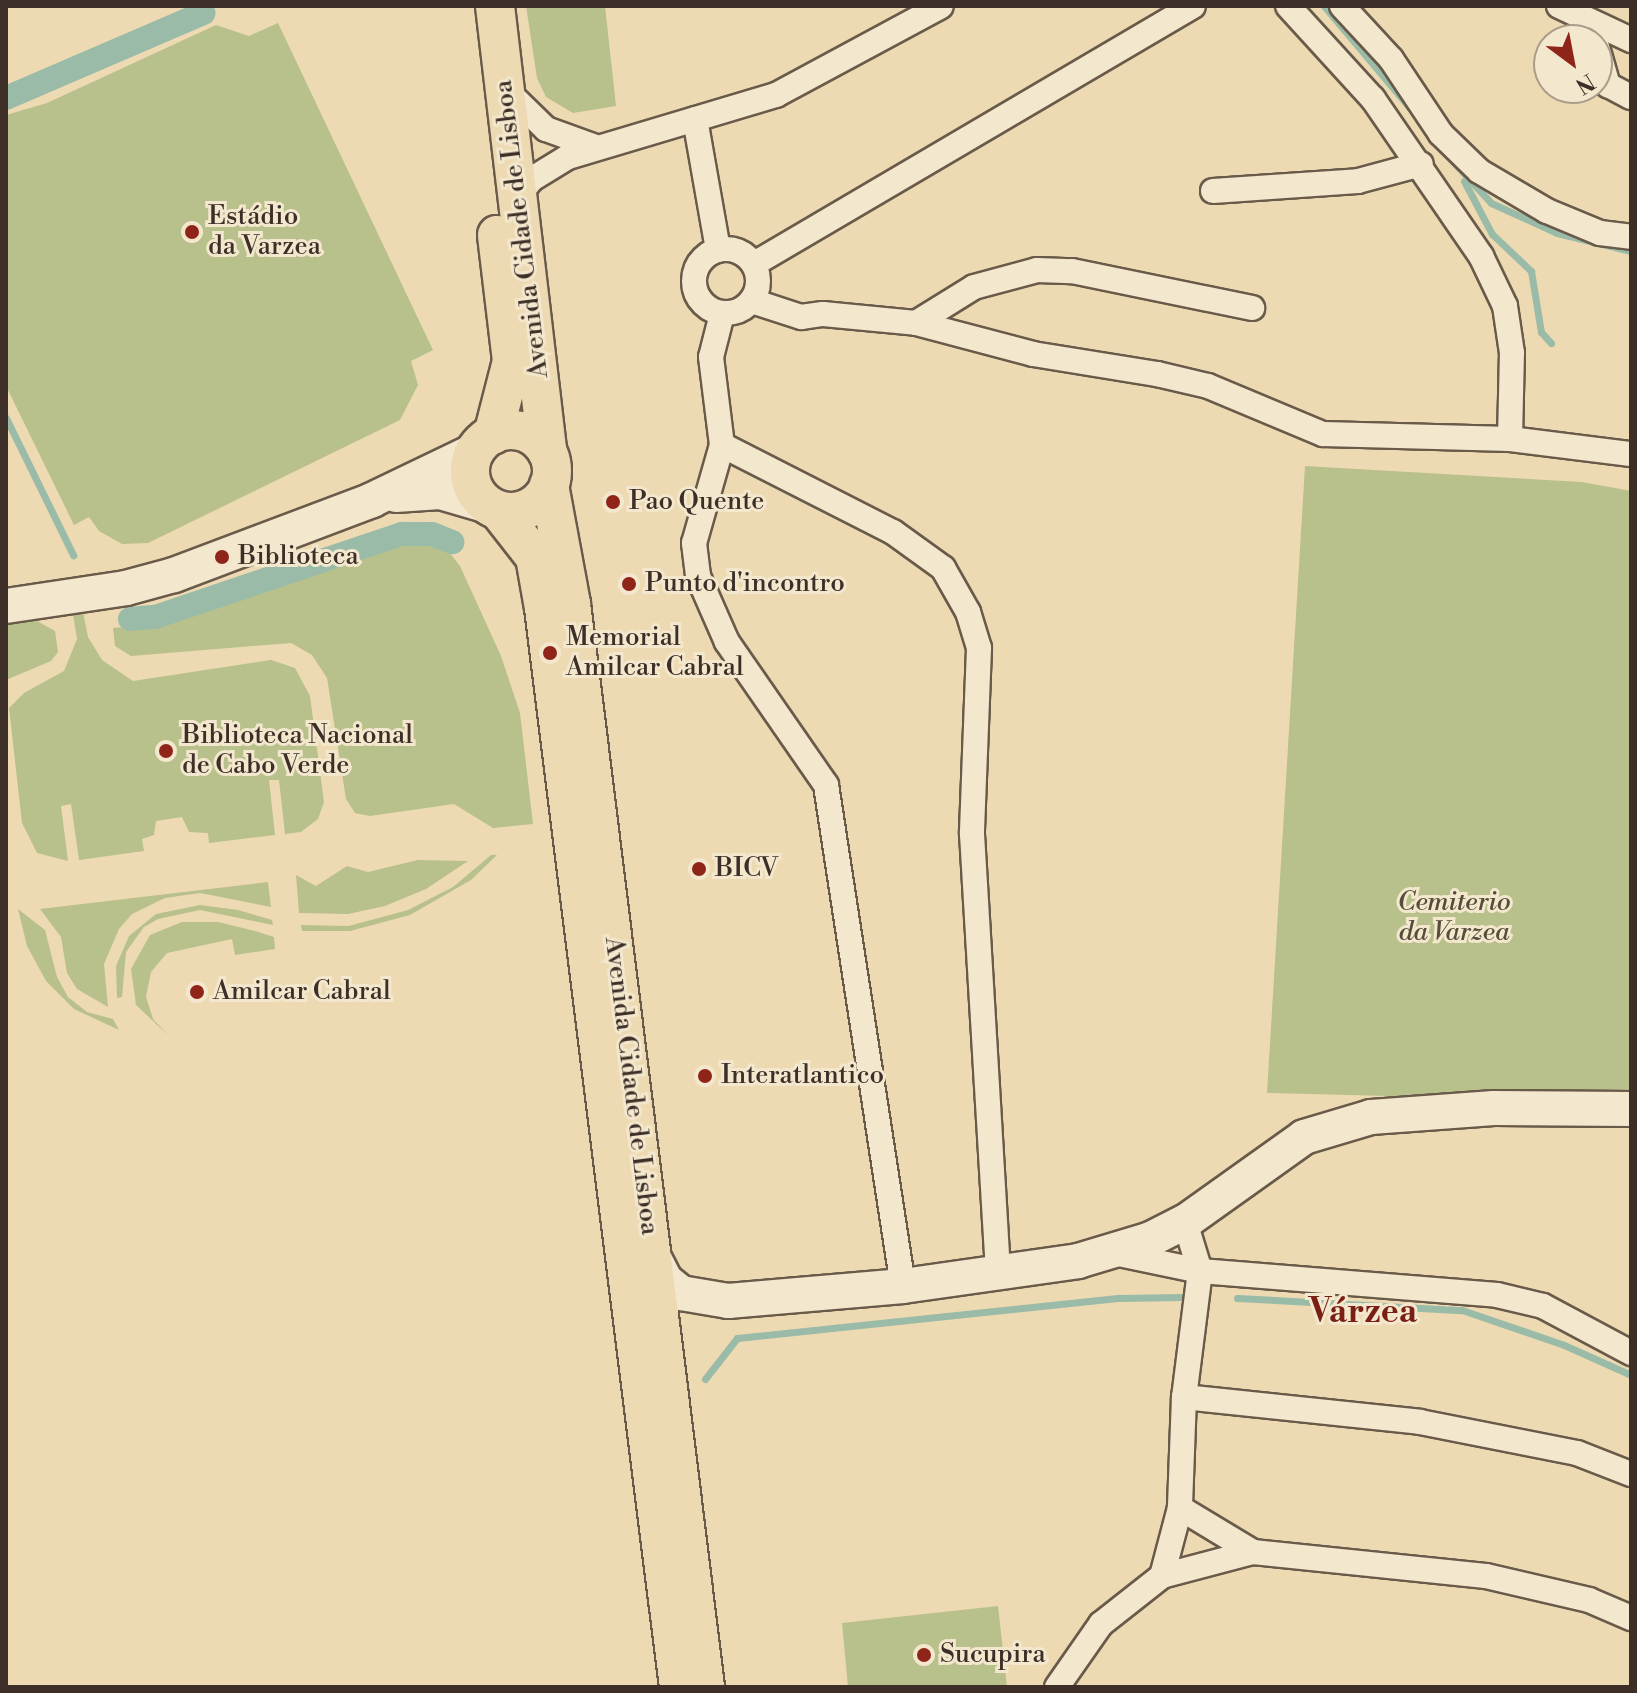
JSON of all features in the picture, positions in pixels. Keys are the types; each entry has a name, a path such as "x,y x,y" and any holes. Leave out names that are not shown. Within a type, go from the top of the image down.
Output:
{"main road":[{"name":"Avenida Cidade de Lisboa","path":"468,6 512,361 484,442"},
{"name":"Avenida Cidade de Lisboa","path":"495,6 548,468 571,604 705,1687"},
{"path":"505,431 529,435 548,468 524,510 494,508 479,497 470,474 484,442 505,431"},
{"name":"Avenida Cidade de Lisboa","path":"494,508 535,557 544,608 679,1687"}],"street":[{"path":"518,196 542,172 593,146 695,119 799,86 941,6"},
{"path":"754,264 1193,6"},
{"path":"1288,6 1373,99 1421,164 1458,217 1505,306 1512,353 1510,439"},
{"path":"1342,6 1391,59 1441,134 1479,171 1547,211 1600,233 1631,237"},
{"path":"1559,6 1584,24"},
{"path":"505,88 546,129 593,146"},
{"path":"1613,88 1631,97"},
{"path":"695,119 718,250"},
{"path":"1213,191 1358,181 1421,164"},
{"path":"752,301 758,283 754,264 739,251 718,250 696,268 693,288 704,306 722,314 752,301 801,317 823,314 916,323 1044,357 1208,386 1323,434 1510,439 1631,454"},
{"path":"916,323 974,287 1037,270 1072,271 1252,308"},
{"path":"722,314 711,357 722,445 694,543 698,576 727,642 826,785 903,1286"},
{"path":"6,606 126,588 174,575 372,500 484,442"},
{"path":"722,445 893,532 943,568 968,612 979,648 972,834 998,1270"},
{"path":"372,500 440,492 494,508"},
{"path":"664,1341 687,1313 728,1301 903,1286 1113,1253 1185,1222 1304,1137 1371,1117 1494,1108 1631,1109"},
{"path":"1162,1576 1180,1508 1184,1397 1200,1271 1185,1222"},
{"path":"1113,1253 1200,1271 1497,1295 1543,1306 1631,1353"},
{"path":"653,1256 665,1280 681,1293 728,1301"},
{"path":"1184,1397 1420,1422 1577,1453 1631,1474"},
{"path":"1180,1508 1253,1552"},
{"path":"1057,1687 1079,1649 1101,1624 1162,1576 1253,1552 1486,1576 1589,1600 1631,1618"}],"green space":[{"path":"526,6 605,6 616,106 573,113 546,97 537,78"},
{"name":"Estádio da Varzea","path":"278,23 433,350 411,361 418,385 400,420 148,543 122,544 99,531 89,517 74,525 6,386 6,115 47,103 216,25 249,36"},
{"name":"Cemiterio da Varzea","path":"1305,466 1582,482 1631,491 1631,1102 1267,1093"},
{"path":"425,540 445,547 460,566 501,656 520,713 533,824 493,828 454,804 370,816 355,813 346,799 327,678 312,655 291,643 131,656 115,646 113,628 163,623 395,544"},
{"path":"83,612 88,637 102,660 133,681 271,660 295,668 310,696 324,802 318,819 301,832 285,834 279,780 269,780 275,835 209,843 208,833 189,832 182,817 156,821 154,835 142,839 144,851 79,860 71,804 61,806 68,861 37,853 22,823 9,708 24,693 64,671 77,639 73,614"},
{"path":"37,621 55,631 58,652 51,661 6,680 6,625"},
{"path":"491,855 497,855 471,880 410,915 350,931 302,931 301,925 349,926 408,910 453,887"},
{"path":"418,860 468,861 426,889 385,906 348,914 299,913 296,875 316,886 347,866 368,872"},
{"path":"268,882 271,907 200,893 165,898 132,914 119,929 104,964 108,1007 77,989 67,973 61,937 40,909"},
{"path":"200,905 238,910 272,920 273,925 200,910 158,919 144,927 126,952 122,997 117,998 116,966 129,936 156,914"},
{"path":"18,909 45,930 57,977 68,997 87,1012 113,1019 119,1030 74,1009 46,981 27,946"},
{"path":"182,922 218,922 255,931 274,937 275,949 235,955 232,939 167,953 151,972 146,997 153,1019 168,1035 136,1005 131,969 150,935"},
{"name":"Sucupira","path":"998,1606 1007,1687 848,1687 842,1623"}],"waterway":[{"path":"1324,6 1410,108"},
{"path":"6,98 203,13"},
{"path":"1444,152 1491,203 1557,233 1631,251"},
{"path":"1464,181 1492,234 1531,271 1541,332 1551,343"},
{"path":"6,418 73,555"},
{"path":"130,619 155,617 402,534 432,534 452,542"},
{"path":"705,1379 737,1338 1120,1298 1181,1297"},
{"path":"1237,1298 1462,1310 1564,1345 1631,1375"}],"place":[{"name":"Estádio da Varzea","path":"192,232"},
{"name":"Pao Quente","path":"613,502"},
{"name":"Biblioteca","path":"222,557"},
{"name":"Punto d'incontro","path":"629,584"},
{"name":"Memorial Amilcar Cabral","path":"550,653"},
{"name":"Biblioteca Nacional de Cabo Verde","path":"166,751"},
{"name":"BICV","path":"699,869"},
{"name":"Amilcar Cabral","path":"197,992"},
{"name":"Interatlantico","path":"705,1076"},
{"name":"Sucupira","path":"924,1655"}],"district":[{"name":"Várzea","path":"1363,1313"}]}
